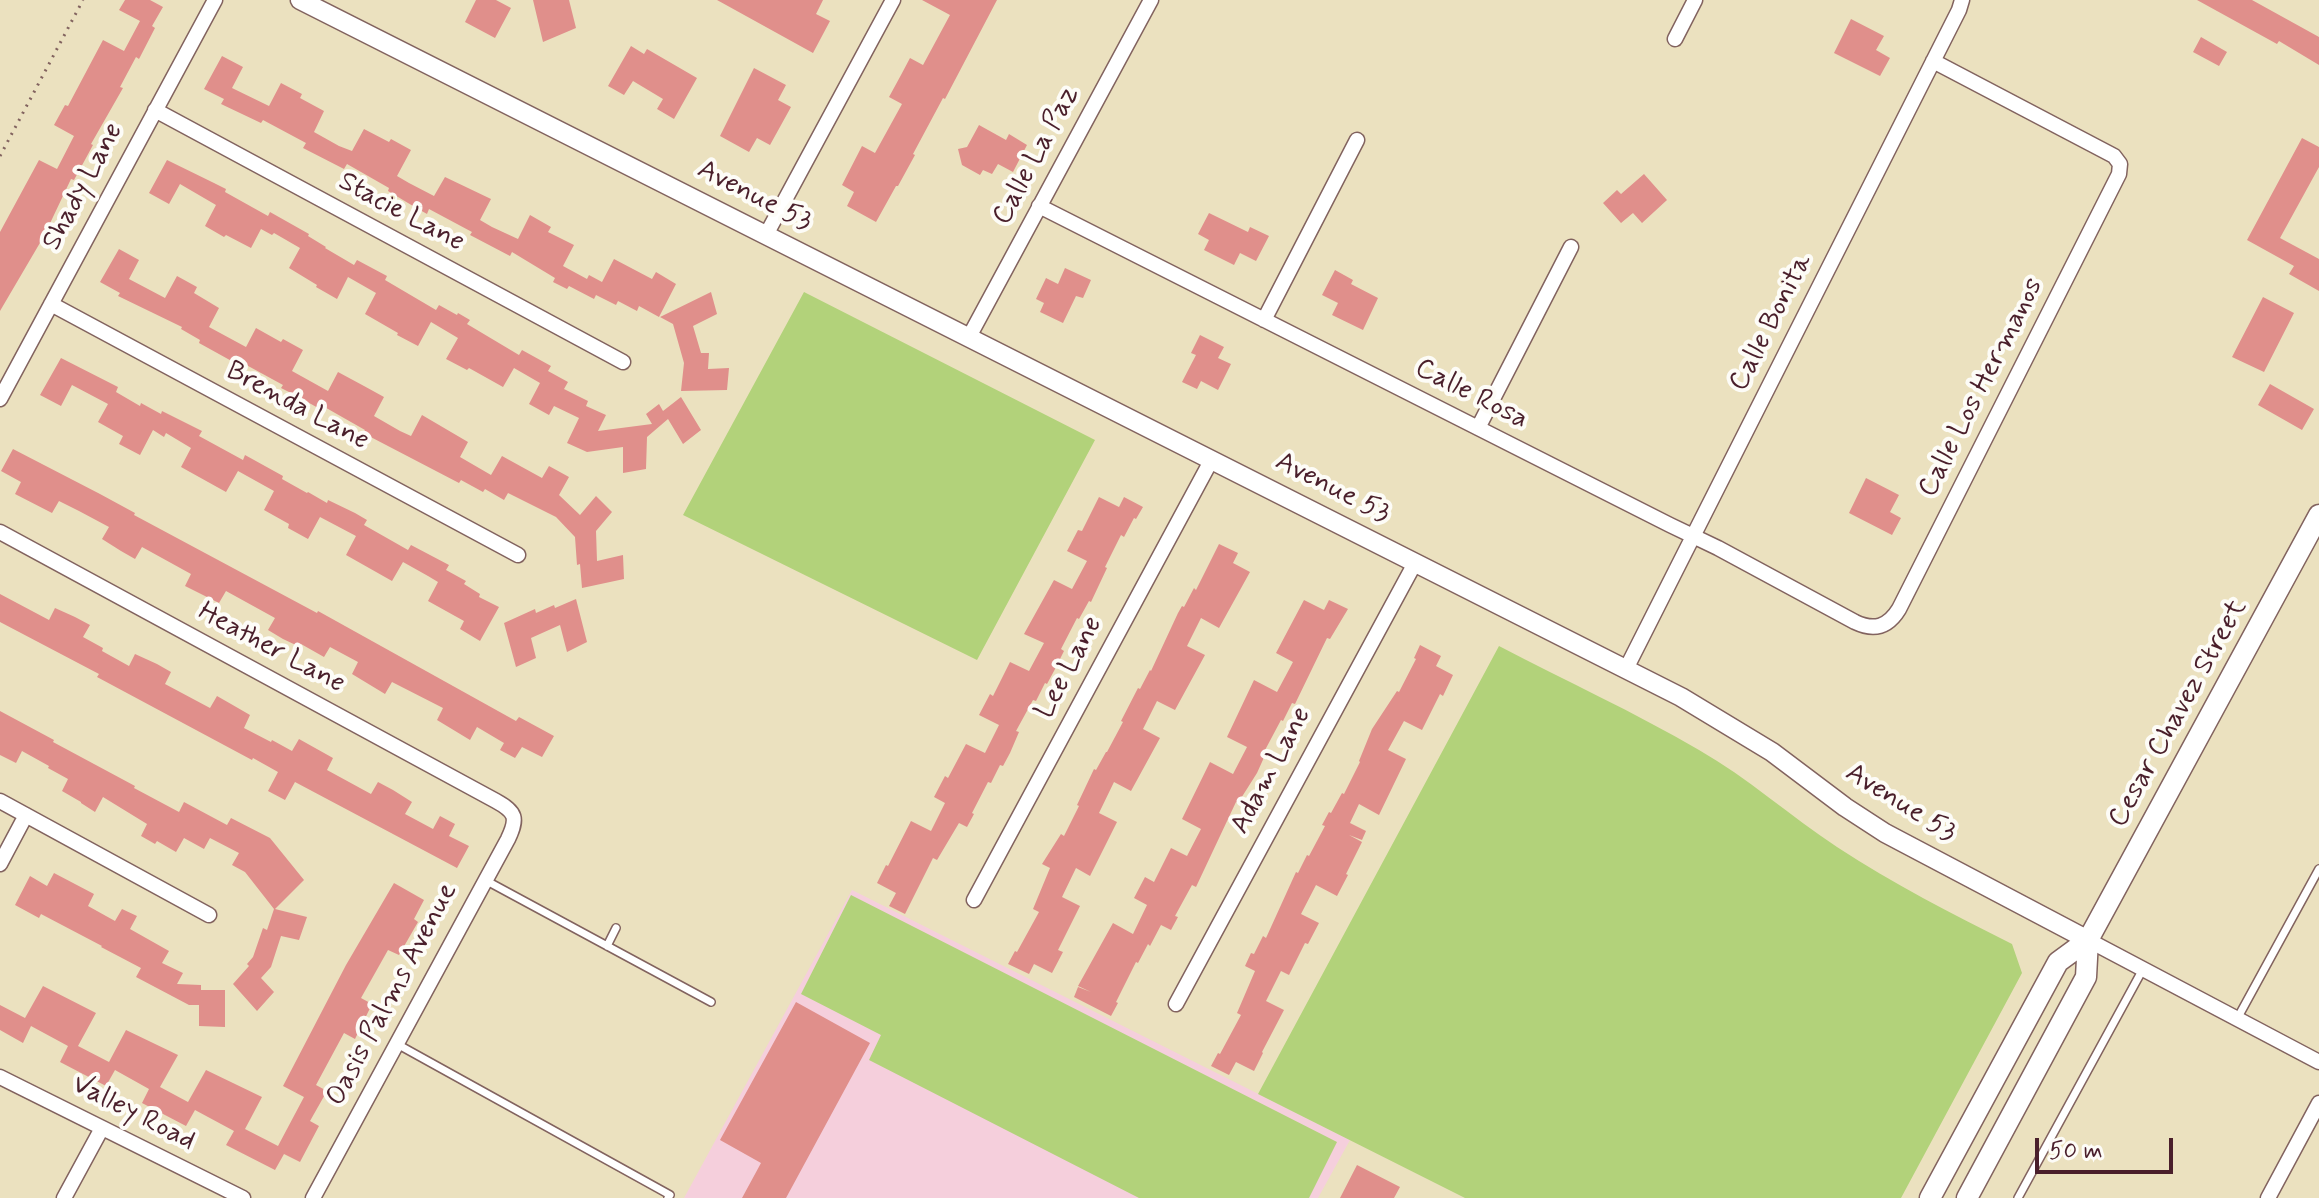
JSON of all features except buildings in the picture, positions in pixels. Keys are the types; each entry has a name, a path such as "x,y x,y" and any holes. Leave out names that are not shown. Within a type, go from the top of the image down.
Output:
{"main road":[{"name":"Cesar Chavez Street","path":"1930,1198 2058,962 2088,940 2319,515"},
{"name":"Cesar Chavez Street","path":"1967,1198 2086,977 2088,940"}],"street":[{"name":"Shady Lane","path":"0,399 215,0"},
{"name":"Avenue 53","path":"300,0 1626,669 1732,726 1885,833 2319,1062"},
{"path":"766,235 893,0"},
{"name":"Calle La Paz","path":"969,337 1151,0"},
{"path":"1675,39 1695,0"},
{"name":"Calle Bonita","path":"1626,669 1962,0"},
{"name":"Calle Los Hermanos","path":"1880,627 1893,620 1906,596 2114,187 2120,164 2102,149 1933,61"},
{"name":"Stacie Lane","path":"155,110 623,362"},
{"path":"1264,320 1357,140"},
{"name":"Calle Rosa","path":"1039,206 1693,536 1855,622 1866,627 1880,627"},
{"path":"1478,428 1571,247"},
{"name":"Brenda Lane","path":"51,304 518,555"},
{"name":"Lee Lane","path":"974,900 1212,459"},
{"name":"Heather Lane","path":"0,532 496,801 514,816"},
{"name":"Adam Lane","path":"1176,1004 1415,563"},
{"path":"0,801 209,915"},
{"path":"0,864 26,815"},
{"name":"Oasis Palms Avenue","path":"313,1198 514,826 514,816"},
{"name":"Valley Road","path":"0,1077 243,1198"},
{"path":"2268,1198 2319,1103"},
{"path":"64,1198 102,1128"}],"lane":[{"path":"2237,1019 2319,869"},
{"path":"485,880 711,1002"},
{"path":"607,946 616,928"},
{"path":"2018,1198 2143,969"},
{"path":"397,1044 670,1195 668,1198"}],"path":[{"path":"0,156 83,0"}],"shaded area":[{"path":"852,890 1350,1140 1318,1198 684,1198"}],"green space":[{"path":"804,292 1095,440 977,660 683,515"},
{"path":"1499,646 1699,750 1858,861 2012,944 2022,973 1901,1198 1465,1198 1258,1094"},
{"path":"851,895 1337,1142 1309,1198 1139,1198 869,1060 881,1035 801,994"}]}
